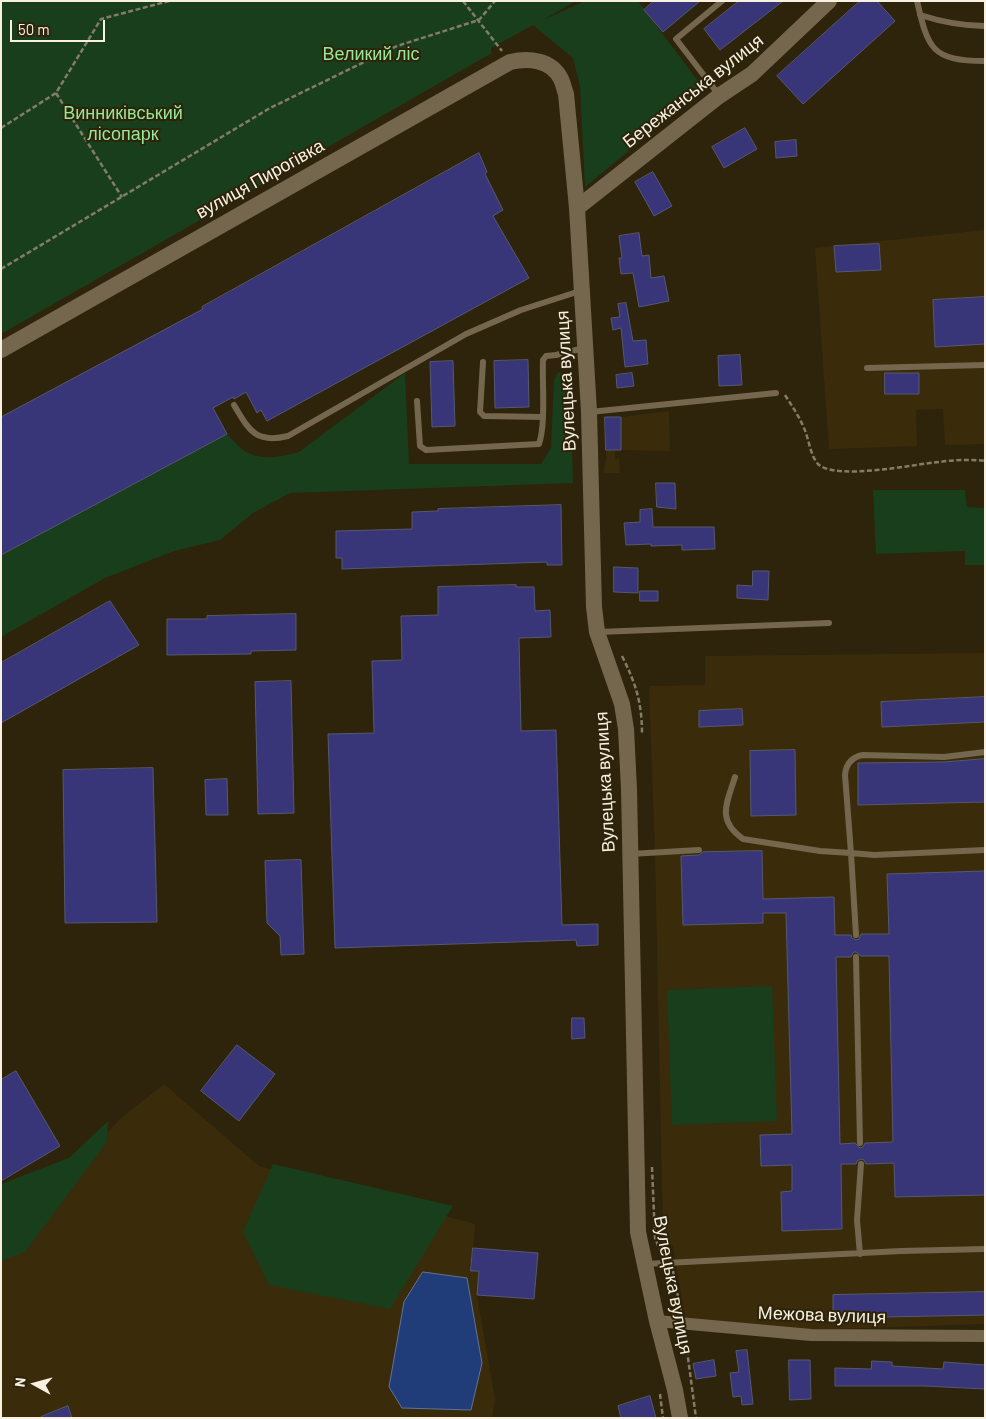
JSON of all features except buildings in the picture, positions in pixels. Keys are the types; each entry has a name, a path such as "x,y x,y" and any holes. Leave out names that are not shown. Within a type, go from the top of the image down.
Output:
{"street":[{"name":"Бережанська вулиця","path":"577,208 719,96 752,74 829,1"},
{"name":"вулиця Пирогівка","path":"1,350 510,62 532,60 544,63"},
{"name":"Вулецька вулиця","path":"544,63 553,69 560,78 566,94 577,208 589,412 593,592 597,632 622,704 626,729 629,789 638,1232 680,1418"},
{"name":"Межова вулиця","path":"657,1321 812,1335 985,1336"}],"lane":[{"path":"719,96 676,39 722,1"},
{"path":"917,1 928,40 933,48 941,54 963,61 985,61"},
{"path":"920,15 944,22 985,26"},
{"path":"234,405 246,425 261,438 288,436 466,334 521,310 582,291"},
{"path":"417,401 420,446 426,450 538,444 541,437 542,416 542,360 546,356 585,347"},
{"path":"483,362 480,412 484,416 542,416"},
{"path":"867,368 985,364"},
{"path":"589,412 779,392"},
{"path":"597,632 829,623"},
{"path":"856,934 852,854 845,775 848,763 852,759 863,755 944,757 985,752"},
{"path":"735,776 725,818 734,833 743,839 852,854 874,855 985,850"},
{"path":"629,854 699,850"},
{"path":"856,957 860,1143"},
{"path":"860,1254 857,1220 861,1164"},
{"path":"646,1264 985,1249"}],"path":[{"path":"1,128 56,93 101,19 169,1"},
{"path":"464,1 510,62"},
{"path":"1,269 270,108 397,46 479,20 495,1"},
{"path":"56,93 122,197"},
{"path":"779,392 795,411 804,428 814,458 819,465 828,469 865,471 941,461 985,461"},
{"path":"683,1323 696,1418"}],"shaded area":[{"path":"985,230 985,444 945,445 943,409 916,410 917,446 829,449 815,248"},
{"path":"669,411 670,451 615,450 615,459 619,459 620,473 603,473 606,459 605,417"},
{"path":"985,653 985,1324 805,1330 685,1317 673,1246 666,1242 663,1233 655,853 649,686 705,685 705,656"},
{"path":"164,1084 259,1166 475,1224 471,1270 479,1271 477,1295 495,1399 492,1418 1,1418 1,1236 26,1222 120,1119"}],"green space":[{"name":"Винниківський лісопарк","path":"1,1 576,1 543,20 585,1 638,1 704,89 585,187 580,86 573,58 533,25 491,48 492,53 1,334"},
{"path":"558,372 570,374 573,483 290,493 253,513 220,540 174,551 105,578 1,637 1,555 227,434 243,450 261,457 274,457 299,452 405,373 409,464 541,464 551,448 554,381"},
{"path":"873,490 965,490 967,507 985,508 985,565 965,565 965,551 876,554"},
{"path":"772,986 777,1121 672,1125 667,990"},
{"path":"108,1121 107,1142 25,1252 1,1261 1,1184 69,1158"},
{"path":"273,1164 453,1206 390,1309 269,1285 243,1232"}],"water":[{"path":"423,1272 467,1278 482,1363 471,1410 402,1408 389,1387 404,1302"}],"park label":[{"name":"Великий ліс","path":"371,54"}]}
